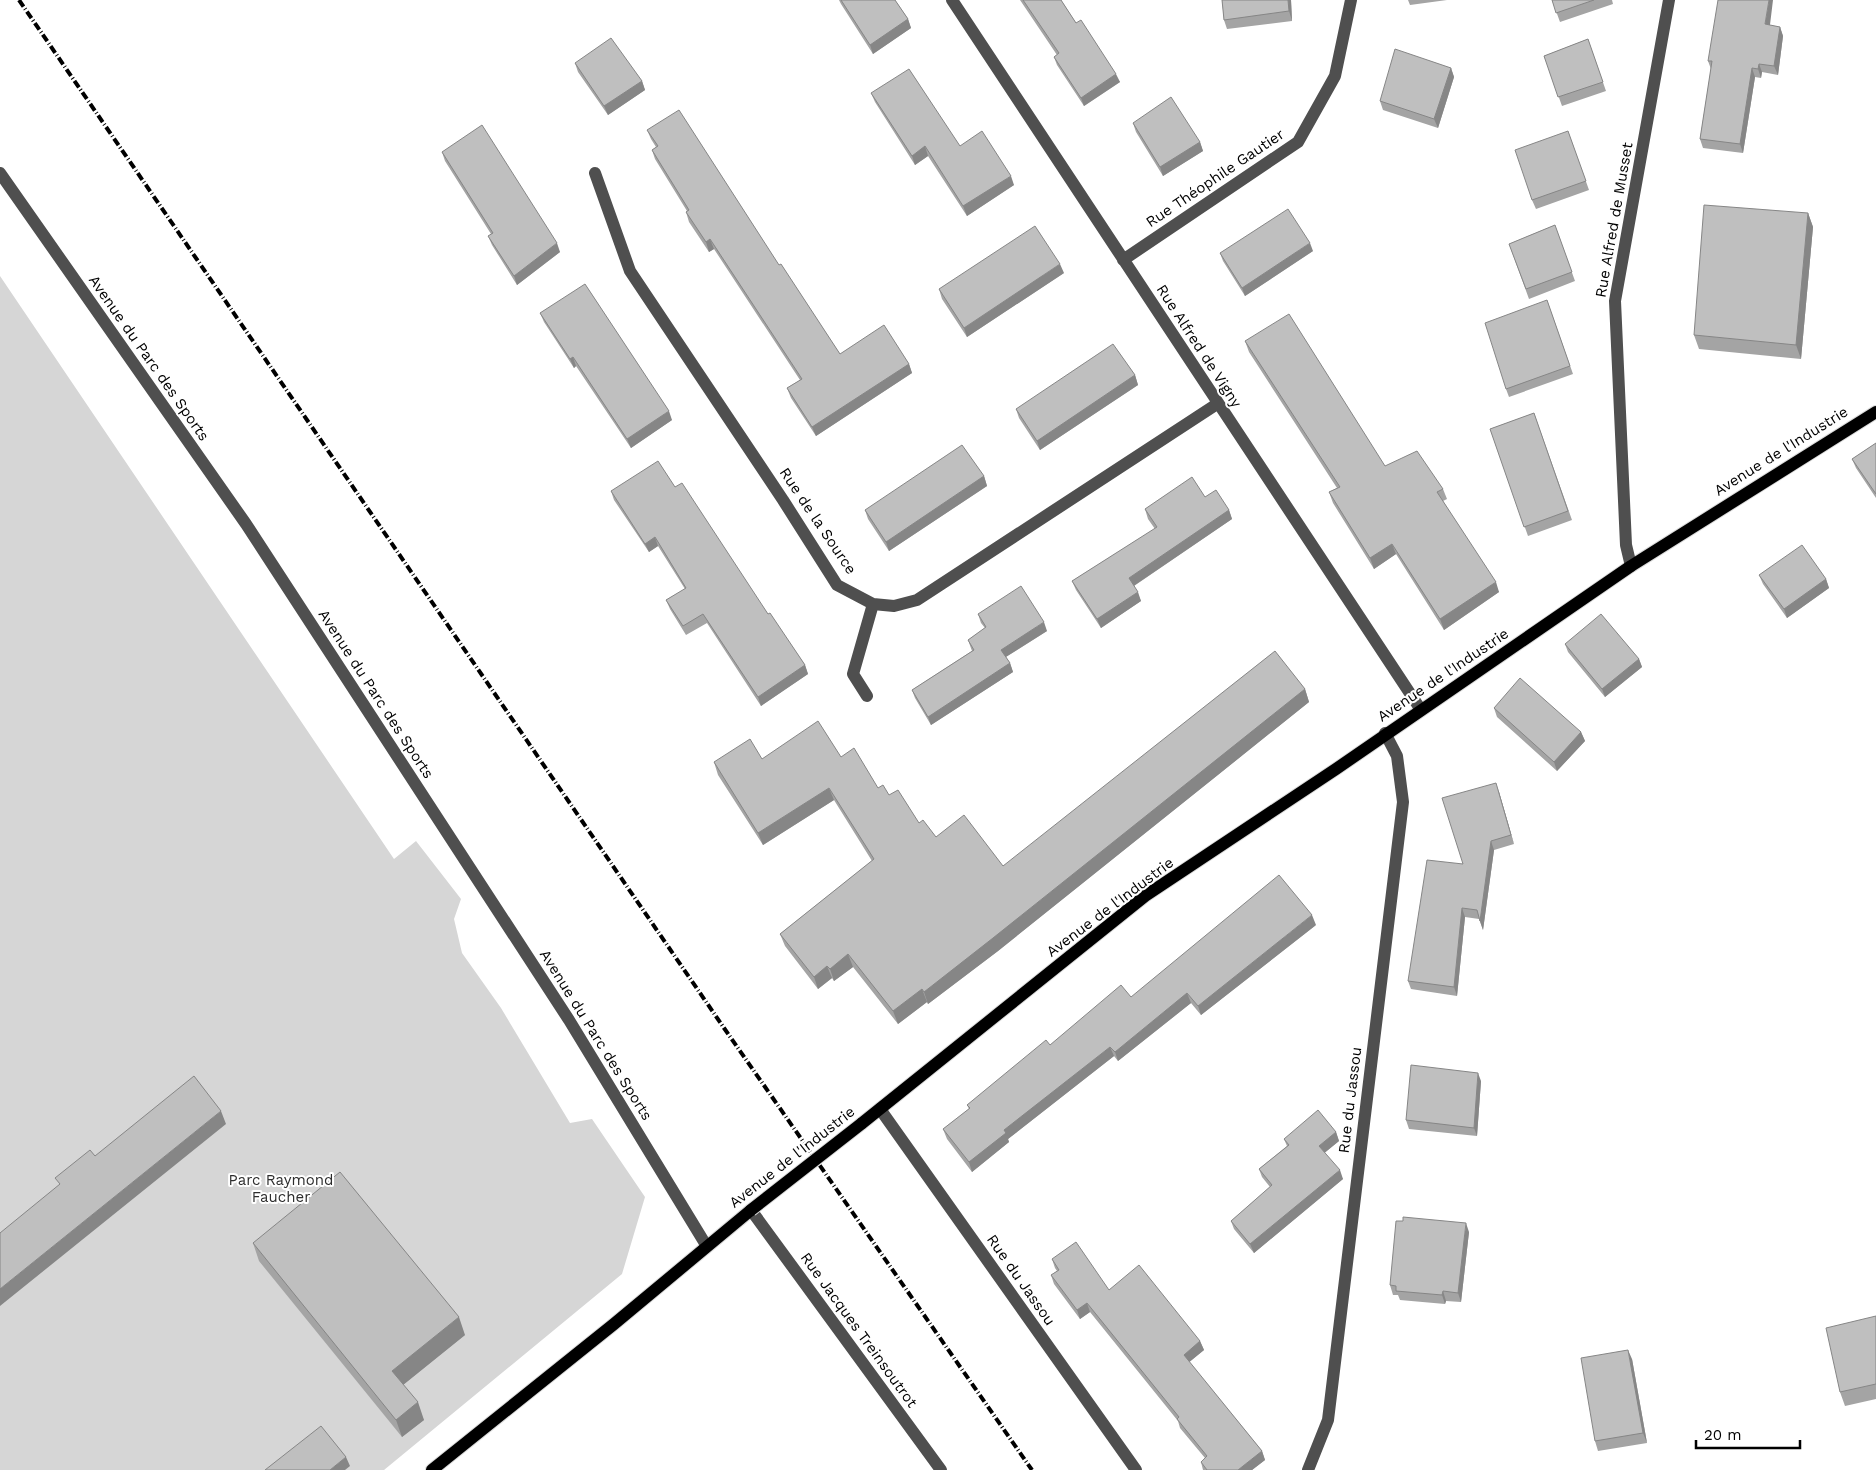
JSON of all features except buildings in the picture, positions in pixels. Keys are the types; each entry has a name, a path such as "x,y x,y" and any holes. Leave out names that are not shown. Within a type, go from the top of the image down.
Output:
{"main road":[{"name":"Avenue de l'Industrie","path":"432,1470 614,1324 706,1245 880,1109 1146,896 1631,566 1876,412"}],"street":[{"name":"Rue Alfred de Vigny","path":"952,0 1420,710"},
{"name":"Rue Théophile Gautier","path":"1123,260 1298,142 1334,76 1351,0"},
{"name":"Rue Alfred de Musset","path":"1631,566 1626,545 1615,301 1669,0"},
{"name":"Avenue du Parc des Sports","path":"0,173 246,524 569,1020 706,1245"},
{"name":"Rue de la Source","path":"595,174 630,271 784,500 837,585 873,604 894,606 917,600 1217,404"},
{"path":"867,696 853,674 873,604"},
{"name":"Rue du Jassou","path":"1308,1470 1328,1420 1403,802 1397,756 1385,733"},
{"name":"Rue du Jassou","path":"880,1109 1136,1470"},
{"name":"Rue Jacques Treinsoutrot","path":"751,1210 941,1470"}],"green space":[{"name":"Parc Raymond Faucher","path":"0,276 394,859 416,841 461,899 454,919 462,953 501,1008 570,1123 592,1119 645,1197 622,1274 384,1470 0,1470"}],"railway":[{"path":"19,0 724,1028 1032,1470"}]}
